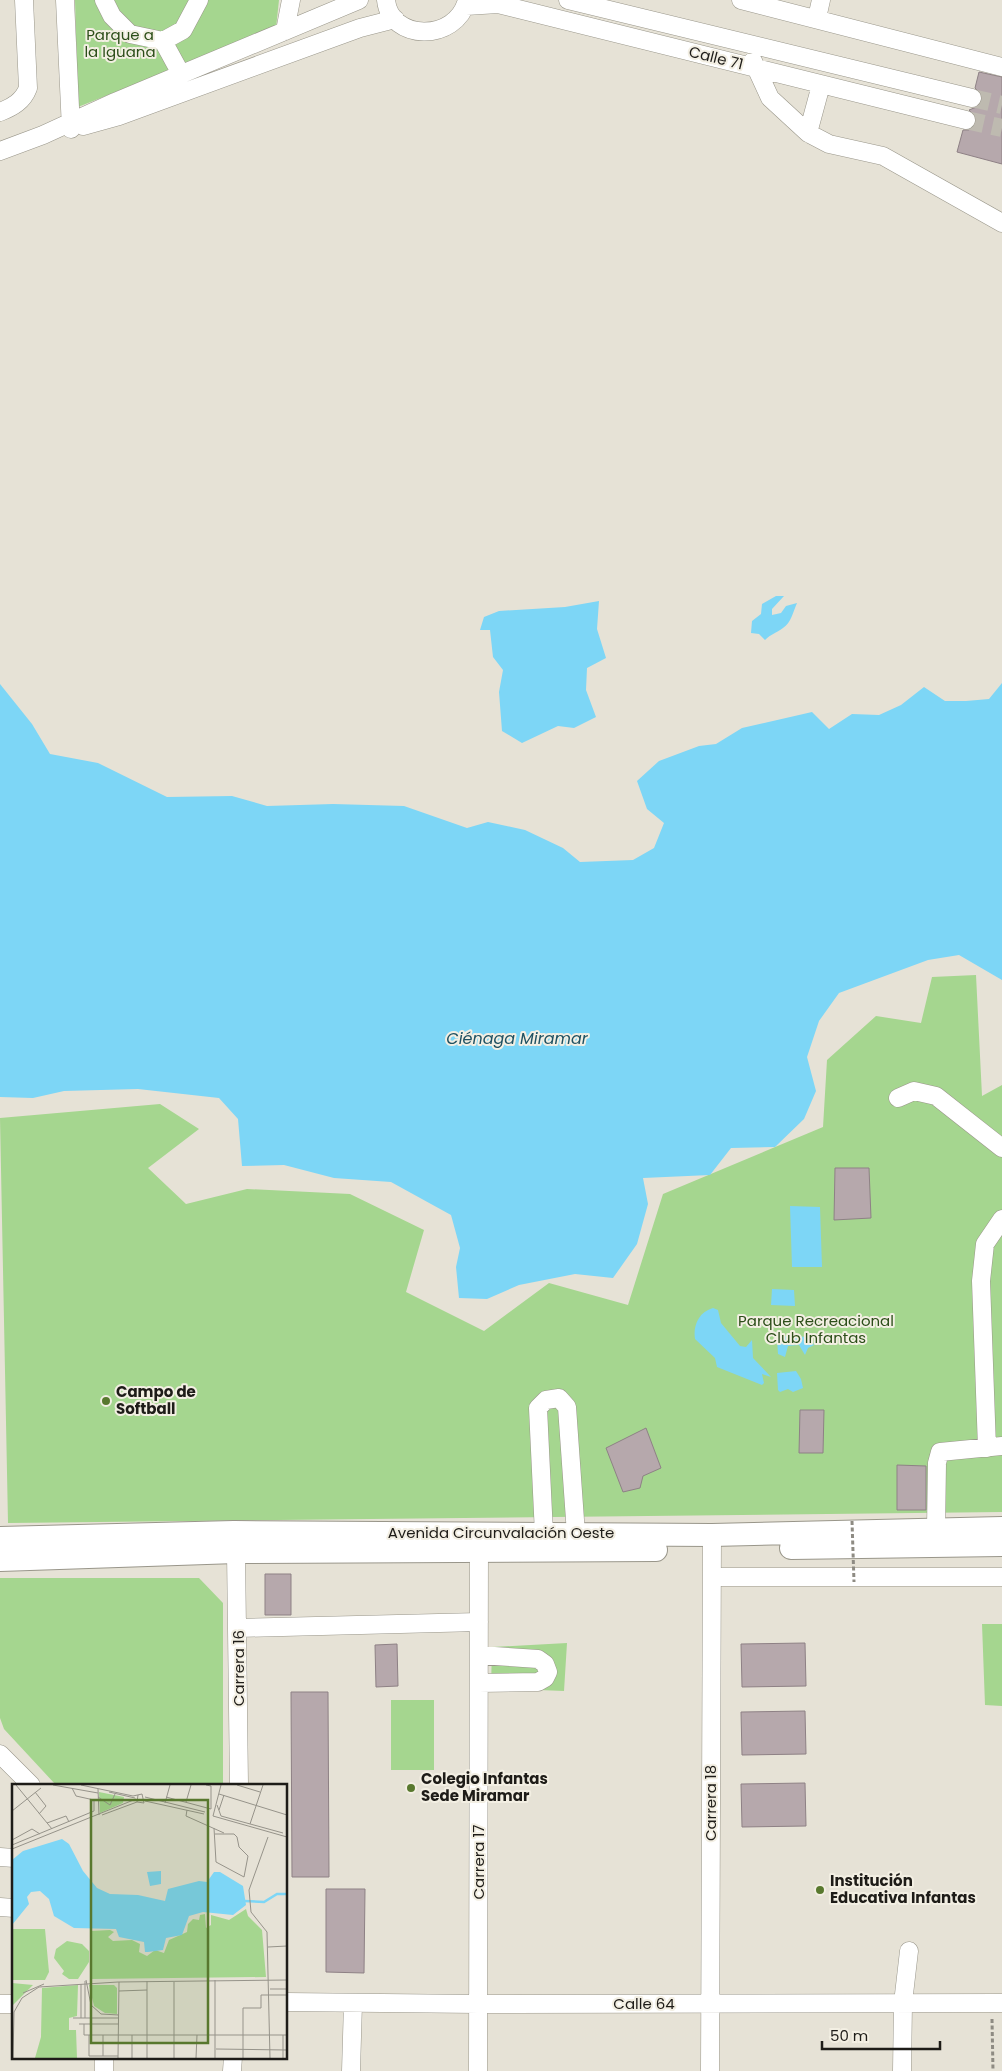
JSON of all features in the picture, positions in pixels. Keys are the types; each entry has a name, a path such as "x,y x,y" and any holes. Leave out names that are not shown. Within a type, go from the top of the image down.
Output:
{"main road":[{"name":"Avenida Circunvalación Oeste","path":"0,1538 234,1532 479,1543 544,1534 576,1534 712,1542 936,1529 1002,1528"},
{"name":"Avenida Circunvalación Oeste","path":"0,1560 479,1543 712,1542 1002,1545"}],"street":[{"path":"0,112 13,107 25,96 28,88 24,0"},
{"path":"65,0 71,126"},
{"path":"104,0 112,16 130,34 163,41 183,30 199,0"},
{"path":"285,31 291,0"},
{"path":"71,126 181,74 359,0"},
{"path":"386,0 395,19 409,29 425,32 442,30 456,20 466,3"},
{"name":"Calle 71","path":"568,0 638,8 746,42 972,98"},
{"path":"741,0 1002,67"},
{"path":"816,18 821,0"},
{"name":"Calle 71","path":"466,3 498,4 966,120"},
{"path":"631,37 638,8"},
{"path":"0,151 71,126 119,116 360,28 395,19"},
{"path":"163,41 181,74"},
{"path":"746,42 755,68 770,98 808,133 830,144 883,156 1002,223"},
{"path":"808,133 821,85"},
{"path":"898,1098 914,1091 936,1096 1002,1148"},
{"path":"936,1529 937,1463 940,1452 994,1447 982,1282 985,1244 1002,1219"},
{"path":"544,1534 538,1408 546,1400 559,1398 567,1407 576,1534"},
{"name":"Carrera 18","path":"710,2071 712,1542"},
{"name":"Carrera 17","path":"478,2071 479,1543"},
{"name":"Carrera 16","path":"236,1552 239,1628 239,1784"},
{"path":"712,1577 1002,1577"},
{"path":"239,1628 479,1622"},
{"path":"479,1655 538,1659 546,1664 548,1672 545,1678 538,1682 479,1683"},
{"path":"0,1754 30,1784"},
{"path":"902,2071 903,2003 909,1951"},
{"name":"Calle 64","path":"288,2002 478,2004 997,2003"},
{"path":"351,2071 352,2003"},
{"path":"104,2058 104,2071"},
{"path":"232,2071 233,2058"}],"path":[{"path":"852,1521 854,1582"},
{"path":"993,2071 997,2003"}],"green space":[{"name":"Parque a la Iguana","path":"75,0 279,0 276,28 78,107"},
{"name":"Parque Recreacional Club Infantas","path":"976,975 982,1096 1002,1085 1002,1512 8,1523 0,1118 160,1104 199,1129 148,1168 186,1204 247,1189 350,1194 424,1230 406,1292 484,1331 549,1283 628,1305 663,1194 823,1127 827,1060 876,1016 921,1023 932,977"},
{"path":"0,1578 199,1578 223,1603 223,1784 55,1784 4,1729 0,1718"},
{"path":"982,1624 1002,1624 1002,1706 985,1705"},
{"path":"567,1643 564,1691 491,1688 492,1647"},
{"path":"391,1700 434,1700 434,1770 391,1770"}],"water":[{"path":"776,596 784,596 772,609 772,615 781,613 786,606 797,603 788,623 765,640 759,634 751,633 752,621 761,614 762,604"},
{"path":"599,601 597,629 606,658 587,668 586,690 596,717 574,728 558,726 522,743 502,731 499,692 503,670 493,657 490,630 480,630 484,617 499,611 565,607"},
{"name":"Ciénaga Miramar","path":"1002,683 1002,980 959,955 928,960 839,993 819,1021 807,1057 816,1091 804,1119 775,1147 731,1148 710,1175 643,1178 648,1204 637,1244 613,1278 575,1274 519,1285 487,1299 459,1298 456,1267 460,1248 451,1215 391,1182 334,1178 284,1165 242,1166 238,1119 219,1098 138,1089 64,1091 33,1098 0,1097 0,684 32,724 50,754 98,763 167,797 232,796 267,806 333,804 404,806 467,828 488,822 525,830 563,848 580,862 633,860 654,848 664,823 647,809 637,781 659,761 699,746 716,744 742,728 812,712 829,729 852,714 879,715 901,705 924,687 945,701 966,701 989,699"},
{"path":"790,1206 820,1207 822,1267 792,1267"},
{"path":"772,1289 794,1290 795,1306 771,1305"},
{"path":"713,1308 718,1310 721,1323 740,1346 746,1347 752,1340 753,1358 771,1377 762,1374 764,1383 762,1385 717,1367 715,1358 695,1339 696,1325 700,1316"},
{"path":"779,1337 808,1337 814,1345 808,1348 805,1355 799,1345 788,1346 785,1357 778,1354 777,1340"},
{"path":"796,1371 801,1379 803,1388 793,1392 788,1389 780,1392 778,1390 777,1373"}],"building":[{"path":"979,72 1002,77 1002,164 957,152 963,130 969,130 976,123 976,117 969,110 979,106 982,101 982,95 975,88"},
{"path":"835,1168 869,1168 871,1218 834,1220"},
{"path":"800,1410 824,1410 823,1453 799,1453"},
{"path":"646,1428 661,1468 643,1476 640,1488 623,1492 606,1448"},
{"path":"897,1465 926,1466 926,1510 897,1510"},
{"path":"265,1574 291,1574 291,1615 265,1615"},
{"path":"805,1643 806,1686 742,1687 741,1644"},
{"path":"397,1644 398,1686 376,1687 375,1645"},
{"path":"291,1692 328,1692 329,1877 292,1877"},
{"path":"805,1711 806,1754 742,1755 741,1712"},
{"path":"805,1783 806,1826 742,1827 741,1784"},
{"path":"326,1889 365,1889 364,1973 326,1972"}],"tunnel":[{"path":"972,98 1002,105"},
{"path":"966,120 1002,128"}],"place":[{"name":"Campo de Softball","path":"106,1401"},
{"name":"Colegio Infantas Sede Miramar","path":"411,1788"},
{"name":"Institución Educativa Infantas","path":"820,1890"}]}
